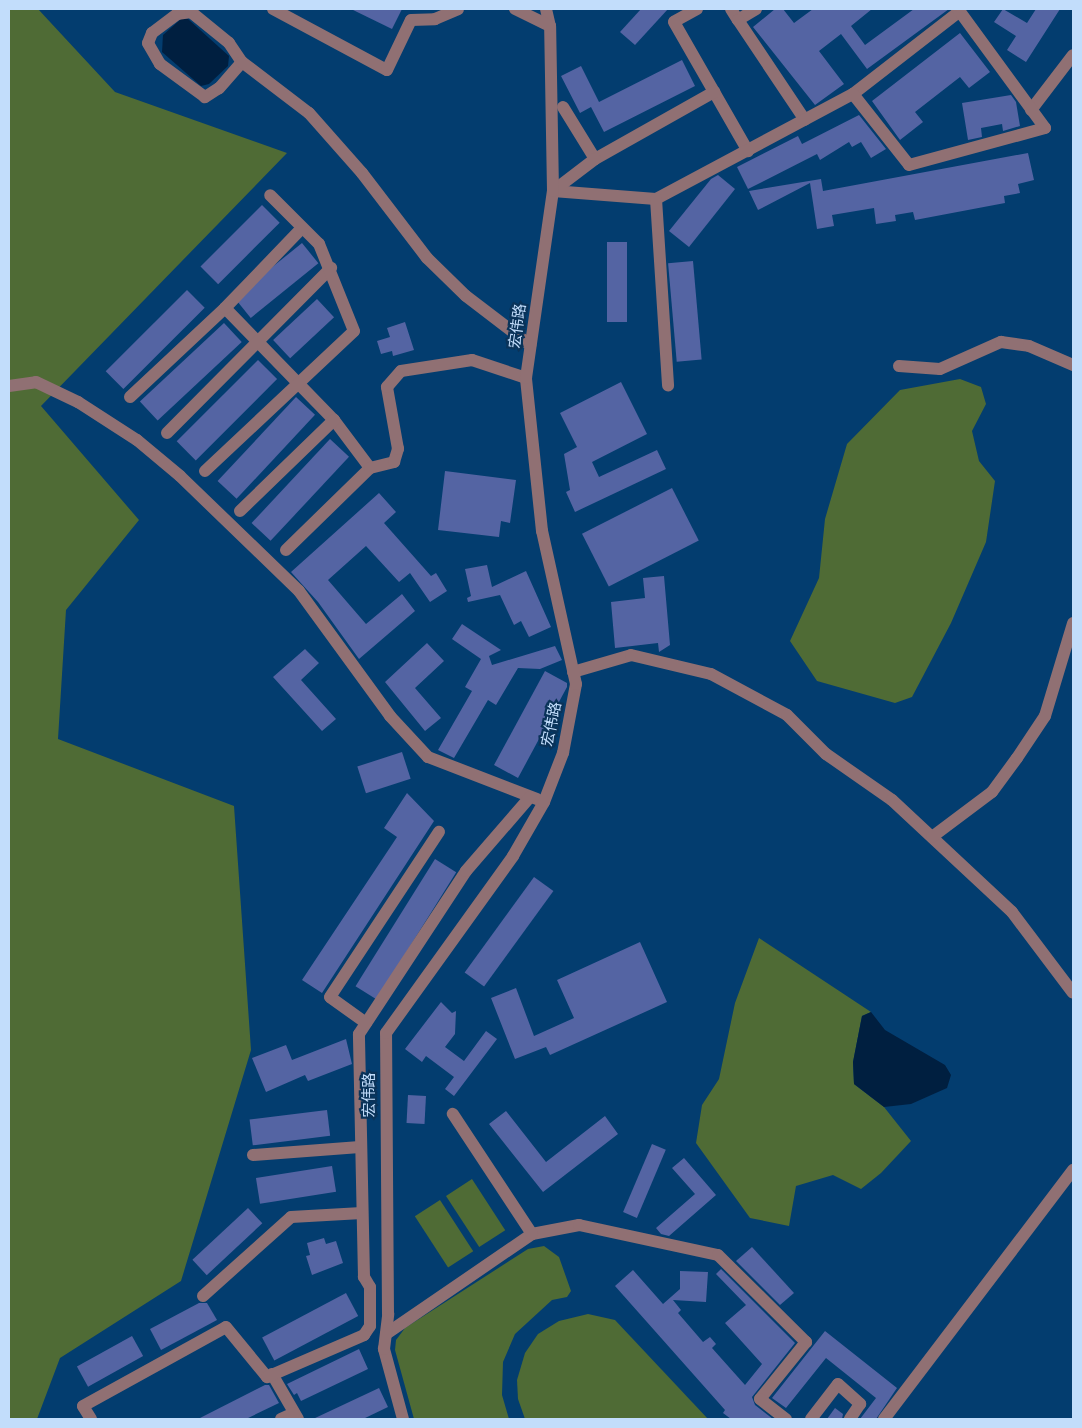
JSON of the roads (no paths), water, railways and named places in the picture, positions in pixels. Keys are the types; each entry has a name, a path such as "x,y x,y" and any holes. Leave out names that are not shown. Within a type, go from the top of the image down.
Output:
{"street":[{"path":"273,9 387,70 411,20 435,19 458,9"},
{"path":"515,9 550,26"},
{"name":"宏伟路","path":"403,1419 384,1349 386,1334 386,1033 513,856 544,802 563,752 576,684 542,531 526,378 552,190 550,26 546,9"},
{"path":"697,9 674,22 748,151"},
{"path":"731,9 805,120"},
{"path":"738,20 756,9"},
{"path":"552,190 656,199 853,94 959,10 1045,128 908,165 853,94"},
{"path":"242,62 219,88 205,97 160,64 148,43 152,33 177,14 191,12 229,43 242,62 310,113 362,173 427,258 466,296 530,345"},
{"path":"1031,110 1073,55"},
{"path":"552,190 595,160 714,92"},
{"path":"563,107 595,160"},
{"path":"205,471 297,381 354,331 331,268 319,244 270,195"},
{"path":"656,199 668,386"},
{"path":"130,397 225,308 302,228"},
{"path":"167,433 260,342 331,268"},
{"path":"225,308 334,420 370,468"},
{"path":"899,366 940,369 1001,342 1029,346 1073,364"},
{"path":"286,550 370,468 394,462 398,449 387,387 401,371 472,360 526,378"},
{"path":"9,386 36,382 78,402 137,440 180,476 299,591 390,716 428,757 544,802"},
{"path":"240,511 334,420"},
{"path":"932,837 992,792 1045,716 1073,622"},
{"path":"573,672 631,655 711,674 787,715 826,754 892,800 1012,912 1073,993"},
{"path":"91,1419 83,1406 226,1327 267,1377 364,1335 370,1326 370,1287 364,1277 359,1034 466,871 530,797"},
{"path":"366,1023 330,997 439,832"},
{"path":"453,1114 532,1234"},
{"path":"253,1155 360,1147"},
{"path":"884,1419 1073,1170"},
{"path":"203,1296 278,1226 291,1217 362,1212"},
{"path":"386,1334 532,1234 579,1225 718,1255 806,1342 760,1399 786,1419"},
{"path":"272,1374 296,1416 281,1419"},
{"path":"811,1419 838,1384 860,1404 850,1419"}],"water":[{"path":"181,19 188,19 229,56 228,66 209,84 201,86 162,52 163,35"},
{"path":"871,1012 885,1030 945,1065 951,1075 947,1088 911,1104 884,1107 854,1084 853,1062 862,1016"}]}
